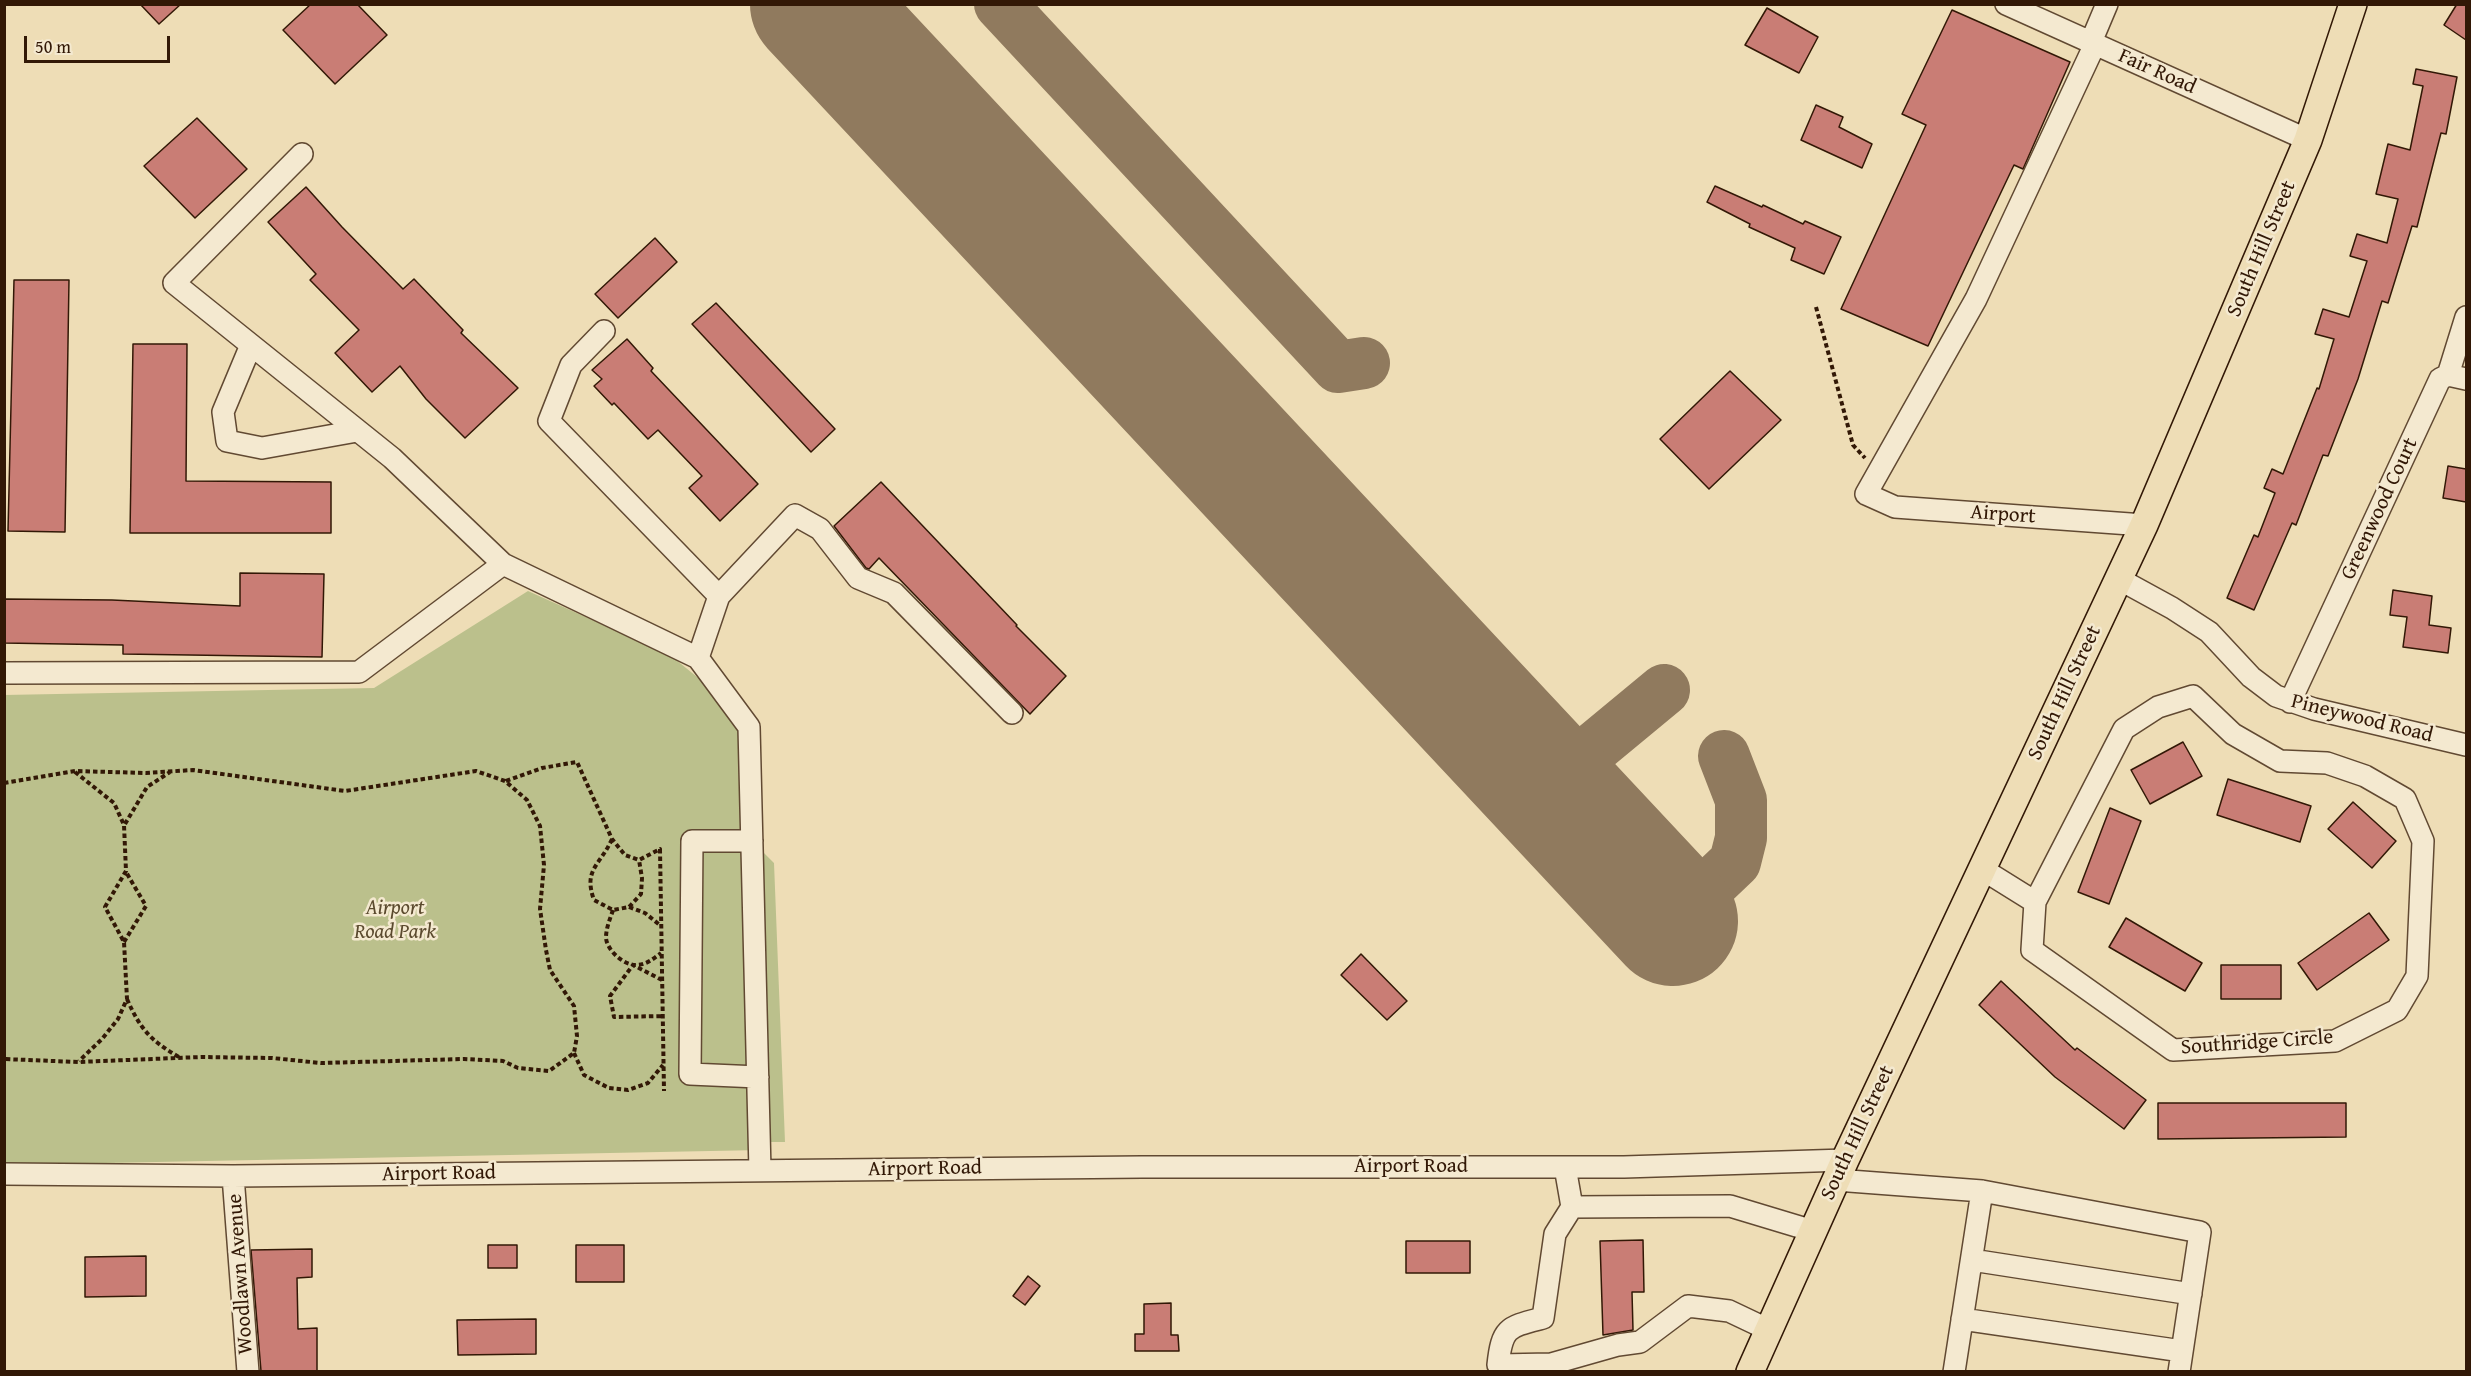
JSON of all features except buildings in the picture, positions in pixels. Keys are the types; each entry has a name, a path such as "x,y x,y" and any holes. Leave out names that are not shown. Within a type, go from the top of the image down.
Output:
{"main road":[{"name":"South Hill Street","path":"1750,1371 1841,1170 2144,525 2308,140 2353,4"}],"street":[{"name":"Fair Road","path":"2006,4 2308,140"},
{"path":"1878,472 1976,299 2093,43 2107,4"},
{"path":"302,154 174,283 392,458 503,564 698,658 749,727 760,1171"},
{"name":"Greenwood Court","path":"2290,702 2440,379 2457,377 2466,317"},
{"path":"604,331 571,365 549,421 720,596"},
{"path":"251,345 223,412 227,441 262,448 357,430"},
{"name":"Airport","path":"1878,472 1866,494 1895,507 2144,525"},
{"path":"698,658 720,596 795,515 820,529 858,578 894,593 1012,713"},
{"path":"4,673 359,672 503,564"},
{"name":"Pineywood Road","path":"2119,579 2200,626 2225,647 2251,677 2276,696 2314,710 2466,745"},
{"name":"Southridge Circle","path":"2193,696 2233,734 2280,761 2327,763 2365,776 2405,799 2423,841 2417,976 2397,1010 2335,1041 2173,1050 2032,950 2036,902 2124,729 2158,707 2193,696"},
{"path":"752,841 692,841 690,1074 758,1077"},
{"path":"1982,869 2036,902"},
{"name":"Airport Road","path":"4,1174 233,1176 1130,1167 1566,1167 1841,1170 1982,1191 2200,1232 2191,1294"},
{"path":"1566,1167 1572,1207 1555,1234 1543,1318 1512,1326 1500,1342 1498,1365 1551,1364 1618,1345 1640,1342 1688,1306 1729,1311 1769,1330"},
{"name":"Woodlawn Avenue","path":"233,1176 248,1371"},
{"path":"1954,1371 1982,1191"},
{"path":"1572,1207 1730,1206 1814,1230"},
{"path":"1962,1319 2181,1361 2191,1294 1972,1260"}],"path":[{"path":"1816,307 1853,445 1878,472"},
{"path":"505,782 542,768 577,762 612,839 625,855 639,860 660,849 664,1091"},
{"path":"75,771 114,803 124,825 126,871 146,906 124,942"},
{"path":"4,783 75,771 193,771 345,791 476,771 505,782 527,800 540,826 544,865 540,909 546,950 550,970 573,1006 577,1036 573,1053 584,1075 609,1089 628,1090 648,1083 664,1064"},
{"path":"124,825 147,787 171,772"},
{"path":"612,839 604,855 593,868 588,884 594,900 613,910 629,907 645,913 661,926"},
{"path":"629,907 641,894 642,878 639,860"},
{"path":"126,871 105,907 124,942 127,999 139,1024 158,1045 181,1058"},
{"path":"613,910 607,926 606,941 615,955 662,980"},
{"path":"662,952 648,962 633,965 610,996 615,1017 663,1016"},
{"path":"78,1062 113,1026 127,999"},
{"path":"4,1059 78,1062 181,1058 272,1058 321,1063 464,1059 503,1061 518,1068 549,1071 573,1053"}],"green space":[{"name":"Airport Road Park","path":"528,591 670,655 734,707 761,850 774,863 785,1142 761,1142 761,1150 5,1165 4,695 374,688"}],"taxiway":[{"path":"1000,4 1338,367 1364,363"},
{"path":"1548,786 1664,690"},
{"path":"1673,921 1735,862 1741,838 1741,800 1724,756"}],"runway":[{"path":"815,4 1673,921"}]}
